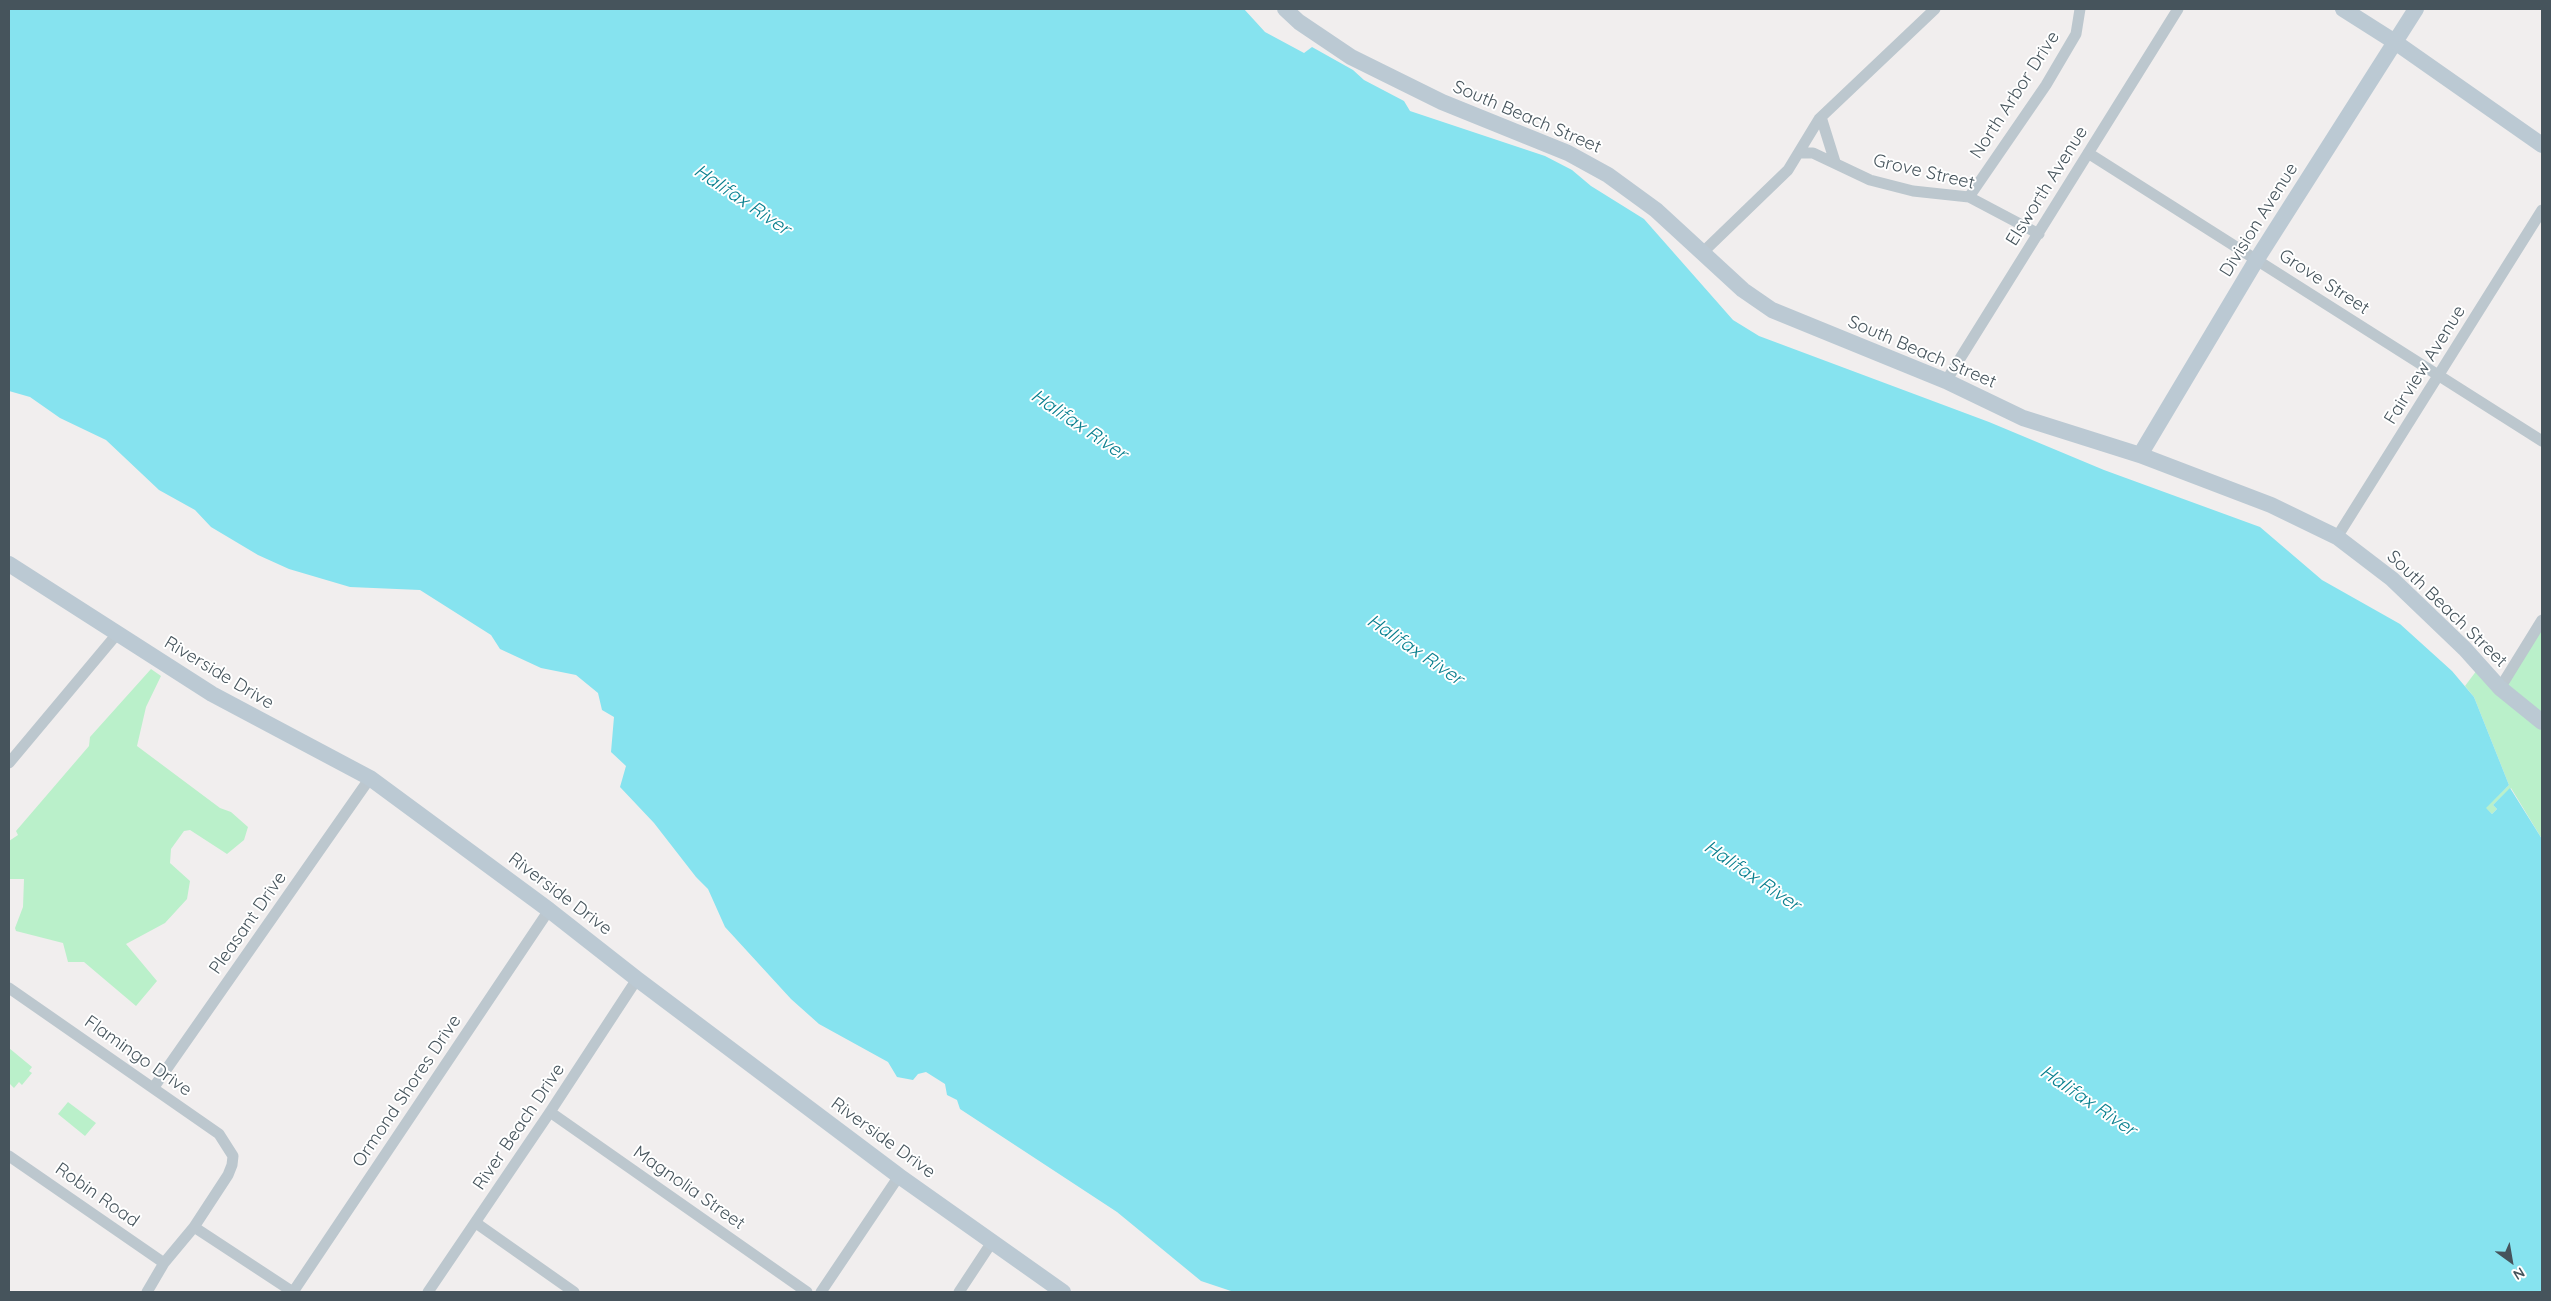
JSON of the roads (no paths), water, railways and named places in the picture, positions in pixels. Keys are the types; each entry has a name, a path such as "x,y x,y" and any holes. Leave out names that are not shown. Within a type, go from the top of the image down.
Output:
{"street":[{"name":"South Beach Street","path":"1285,9 1299,22 1351,57 1442,102 1568,153 1608,175 1656,210 1701,254 1743,290 1772,310 1946,381 2024,418 2140,455 2271,505 2337,537 2392,579 2465,649 2500,688 2542,722"},
{"path":"1701,254 1788,170 1822,117 1934,9"},
{"name":"North Arbor Drive","path":"1969,197 2056,68 2076,34 2080,9"},
{"name":"Elsworth Avenue","path":"1946,381 2178,9"},
{"path":"2343,9 2395,42 2542,145"},
{"name":"Division Avenue","path":"2140,455 2257,260 2416,9"},
{"path":"1822,117 1835,162"},
{"name":"Grove Street","path":"1800,153 1813,153 1870,180 1913,191 1969,197 2039,234"},
{"name":"Grove Street","path":"2088,153 2542,441"},
{"name":"Fairview Avenue","path":"2337,537 2542,210"},
{"name":"Riverside Drive","path":"9,564 117,634 263,723 370,778 549,910 637,979 899,1176 1063,1292"},
{"path":"2500,688 2542,620"},
{"path":"9,763 117,634"},
{"name":"Pleasant Drive","path":"154,1087 370,778"},
{"name":"Ormond Shores Drive","path":"293,1292 549,910"},
{"name":"River Beach Drive","path":"428,1292 476,1223 637,979"},
{"name":"Flamingo Drive","path":"9,988 219,1134 233,1156 232,1165 194,1227"},
{"name":"Magnolia Street","path":"550,1112 807,1292"},
{"name":"Robin Road","path":"9,1156 164,1263"},
{"path":"820,1292 899,1176"},
{"path":"476,1223 574,1292"},
{"path":"147,1292 164,1263 194,1227 293,1292"},
{"path":"960,1292 992,1242"}],"water":[{"name":"Halifax River","path":"9,9 1244,9 1265,32 1304,53 1312,47 1353,70 1364,80 1404,101 1410,111 1545,156 1572,170 1591,186 1644,219 1733,320 1759,336 1989,422 2104,470 2260,527 2322,580 2400,624 2452,671 2474,697 2509,785 2486,808 2492,814 2497,809 2493,805 2510,788 2542,839 2542,1292 1234,1292 1201,1281 1117,1212 960,1109 957,1100 947,1095 945,1084 926,1072 918,1074 913,1080 897,1077 888,1062 819,1024 791,999 725,927 708,889 696,877 654,823 620,787 626,766 611,752 614,717 602,710 598,693 576,675 541,668 500,649 491,635 420,590 350,587 289,569 258,555 211,527 195,510 159,490 106,440 60,418 30,397 9,391"}]}
